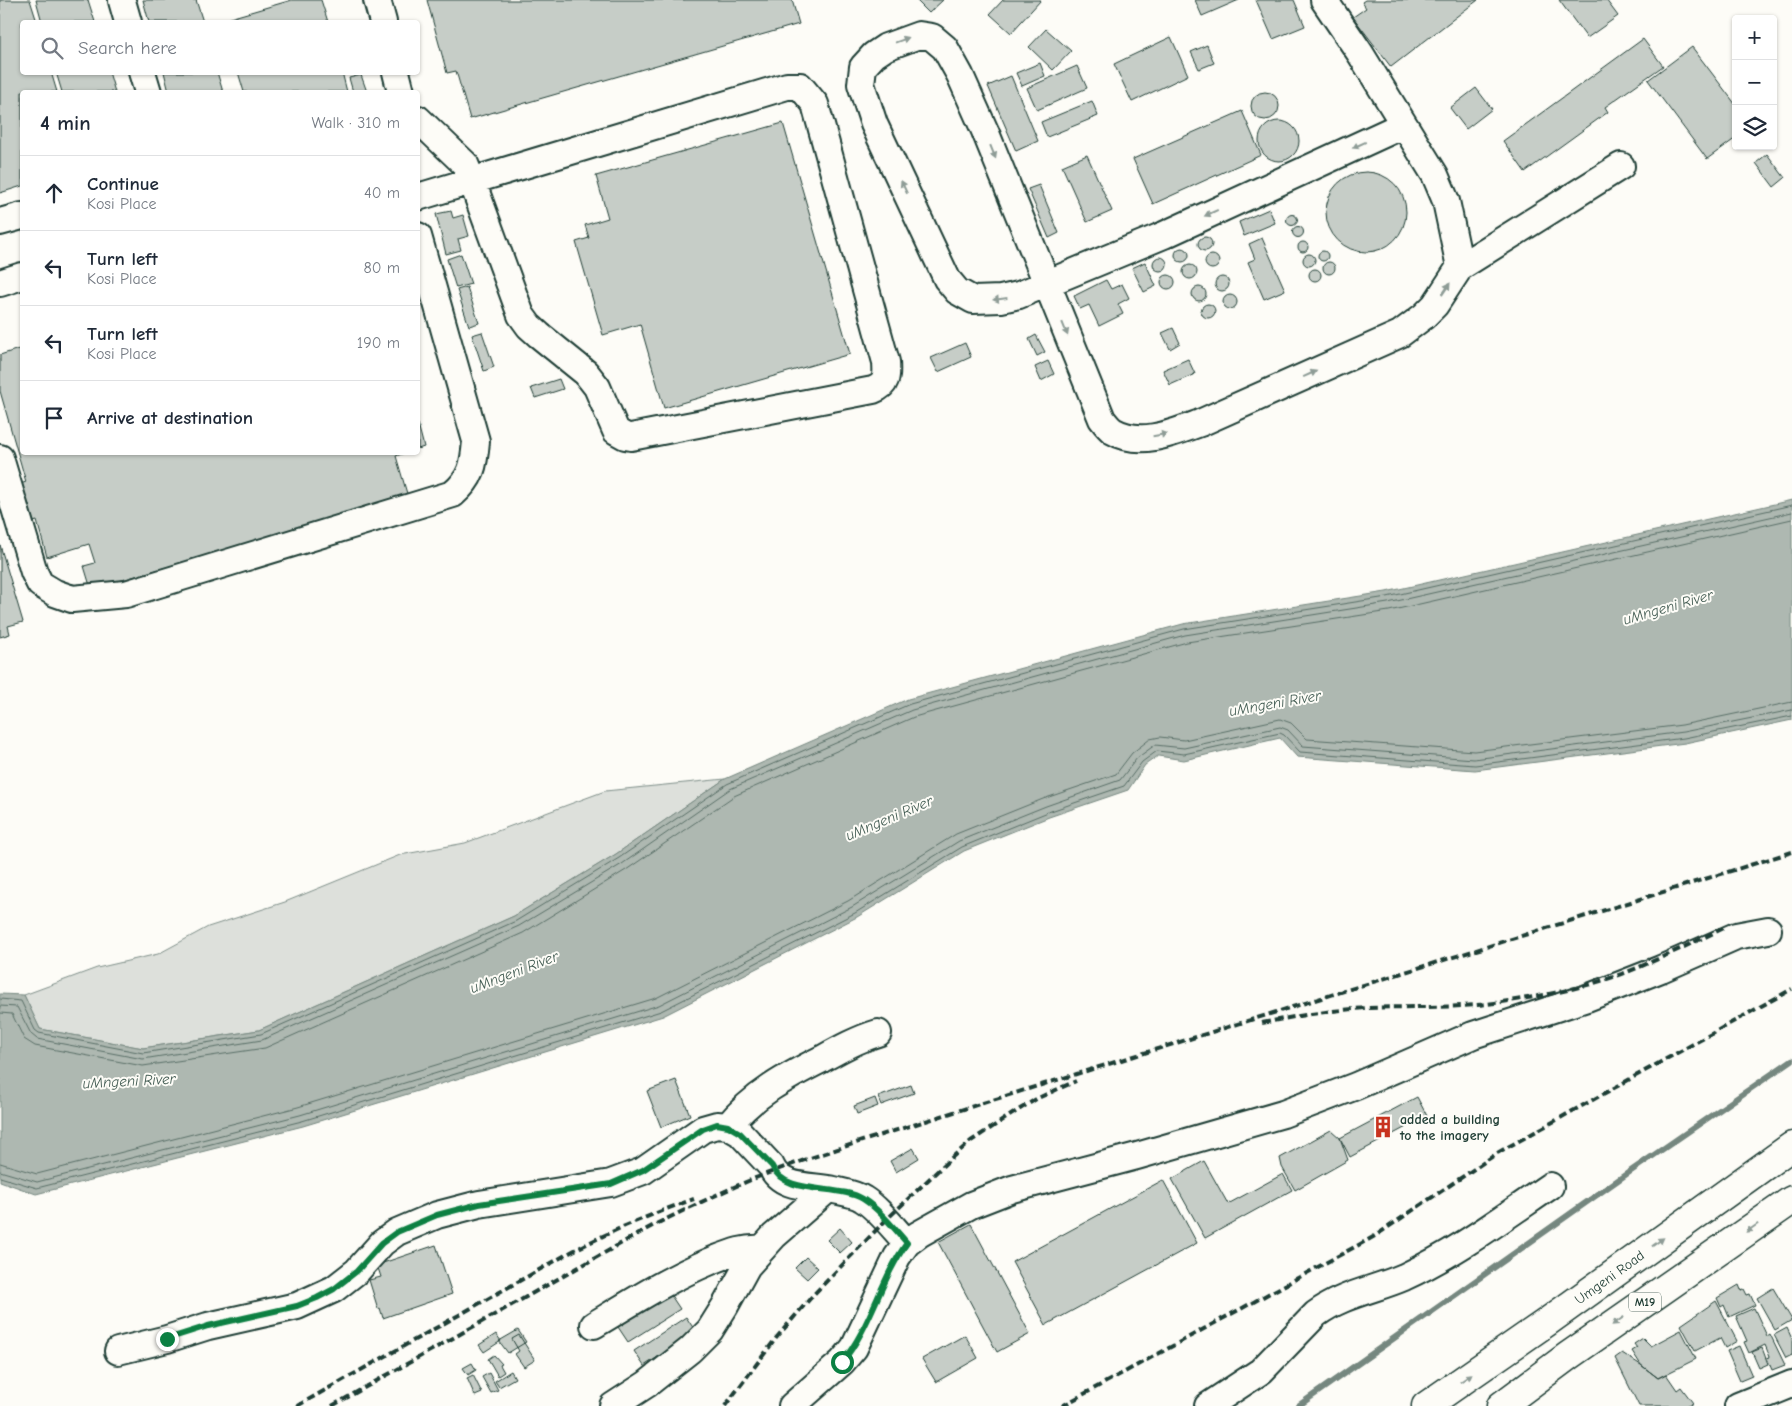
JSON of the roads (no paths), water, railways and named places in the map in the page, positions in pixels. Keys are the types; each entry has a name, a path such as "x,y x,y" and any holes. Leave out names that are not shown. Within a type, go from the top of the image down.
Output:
{"highway":[{"name":"Umgeni Road","path":"1426,1406 1547,1322 1792,1146"},
{"name":"M19","path":"1501,1406 1568,1356 1792,1200"}],"street":[{"path":"122,0 127,20"},
{"path":"377,0 382,20"},
{"path":"1324,0 1360,53 1435,175 1446,201 1460,267"},
{"path":"1403,125 1164,235 1046,284 1019,295 1002,299 973,300 957,291 947,279 874,124 861,84 863,67 874,55 886,47 919,34 932,37 945,48 960,75 985,131 1046,284 1102,419 1112,430 1127,436 1143,438 1172,433 1200,423 1400,334 1435,305 1460,267 1621,166"},
{"path":"143,75 147,90"},
{"path":"397,75 400,90"},
{"path":"420,121 465,164 472,181 521,315 539,335 586,373 597,388 612,426 619,434 631,437 873,390 880,388 885,382 887,373 886,362 814,104 800,86 787,86 472,181 420,196"},
{"path":"0,222 20,217"},
{"path":"0,458 34,572 40,584 72,599 126,594 453,494 463,485 473,468 476,441 420,243"},
{"path":"0,283 20,277"},
{"path":"792,1406 842,1362 854,1348 897,1257 907,1243 971,1204 1012,1189 1283,1114 1356,1086 1473,1036 1587,998 1661,969 1736,936 1768,930"},
{"path":"728,1126 740,1112 782,1080 860,1038 878,1033"},
{"path":"118,1351 167,1339 208,1326 297,1306 334,1289 357,1271 382,1243 397,1232 429,1218 479,1204 611,1184 643,1170 703,1129 717,1124 728,1126 740,1133 772,1166 774,1171 789,1183 828,1189 863,1198 907,1243"},
{"path":"1208,1406 1261,1371 1324,1308 1354,1294 1403,1277 1453,1251 1550,1186"},
{"path":"613,1406 648,1384 690,1350 710,1330 726,1306 747,1266 774,1236 828,1189"},
{"path":"594,1325 668,1280 692,1269 749,1248 762,1249"},
{"path":"1738,1406 1792,1384"}],"water":[{"name":"uMngeni River","path":"1792,500 1792,720 1685,743 1475,770 1297,757 1280,738 1184,760 1158,756 1145,765 1128,790 1049,817 964,851 857,917 663,1016 303,1126 36,1194 0,1181 0,994 24,995 40,1029 143,1048 259,1030 514,916 616,854 725,779 908,699 1183,624 1386,592"}],"waterway":[{"path":"1298,1406 1628,1173 1792,1060"}],"railway":[{"path":"332,1406 654,1225 758,1177 831,1151 954,1112 1792,852"},
{"path":"1262,1023 1340,1010 1468,1006 1550,994 1581,987 1627,972 1724,928"},
{"path":"1062,1406 1375,1236 1499,1152 1792,989"},
{"path":"725,1406 777,1337 814,1294 886,1220 949,1160 971,1141 1020,1109 1038,1098 1076,1081"},
{"path":"297,1406 571,1252 631,1223 694,1199"}],"place":[{"name":"added a building to the imagery","path":"1383,1127"}]}
